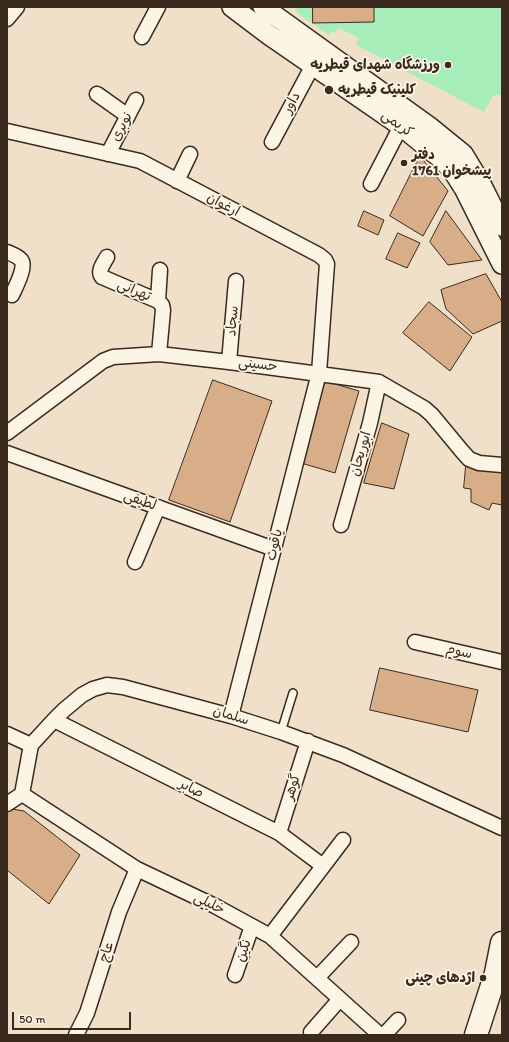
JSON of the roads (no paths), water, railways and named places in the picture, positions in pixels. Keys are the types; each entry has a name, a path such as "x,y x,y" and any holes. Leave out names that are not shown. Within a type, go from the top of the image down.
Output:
{"main road":[{"name":"کریمی","path":"232,7 269,35 401,126 438,156 453,171 466,190 502,264"},
{"name":"کریمی","path":"263,7 279,13 320,49 431,128 463,154 480,182 502,226"},
{"path":"476,1035 496,973 502,943"}],"street":[{"path":"7,19 17,7"},
{"path":"142,38 158,7"},
{"name":"داور","path":"272,142 312,65"},
{"path":"97,94 128,116"},
{"name":"نوبری","path":"108,154 136,100"},
{"path":"371,184 401,126"},
{"name":"ارغوان","path":"7,131 140,161 325,260 327,264 318,373"},
{"path":"177,181 190,154"},
{"path":"7,252 22,260 23,267 12,295"},
{"name":"تهرانی","path":"107,257 100,272 102,277 158,301 162,305 163,310 159,354"},
{"path":"158,301 160,270"},
{"name":"سجاد","path":"229,362 236,281"},
{"name":"حسینی","path":"7,433 103,361 113,357 159,354 318,373 379,382 424,408 432,415 469,459 479,463 502,465"},
{"name":"یاقوت","path":"231,716 318,373"},
{"name":"ابوریحان","path":"340,525 370,423 379,382"},
{"name":"لطیفی","path":"7,452 274,549"},
{"path":"135,562 158,507"},
{"name":"سوم","path":"415,642 502,662"},
{"name":"سلمان","path":"31,746 54,720 82,695 93,689 108,685 123,687 231,716 308,741 343,755 502,828"},
{"name":"صابر","path":"54,720 279,833 323,866"},
{"path":"7,734 31,746 22,794 7,804"},
{"name":"گوهر","path":"279,833 308,741"},
{"name":"خلیلی","path":"22,794 137,869 215,906 270,936 380,1035"},
{"path":"270,936 343,840"},
{"name":"عاج","path":"76,1035 87,1013 120,912 137,869"},
{"name":"نگین","path":"235,975 252,926"},
{"path":"317,978 351,942"},
{"path":"311,1032 340,1000"},
{"path":"384,1035 398,1020"}],"lane":[{"path":"281,732 293,693"}],"place":[{"name":"ورزشگاه شهدای قیطریه","path":"448,65"},
{"name":"کلینیک قیطریه","path":"329,90"},
{"name":"دفتر پیشخوان 1761","path":"404,163"},
{"name":"اژدهای چینی","path":"483,978"}]}
